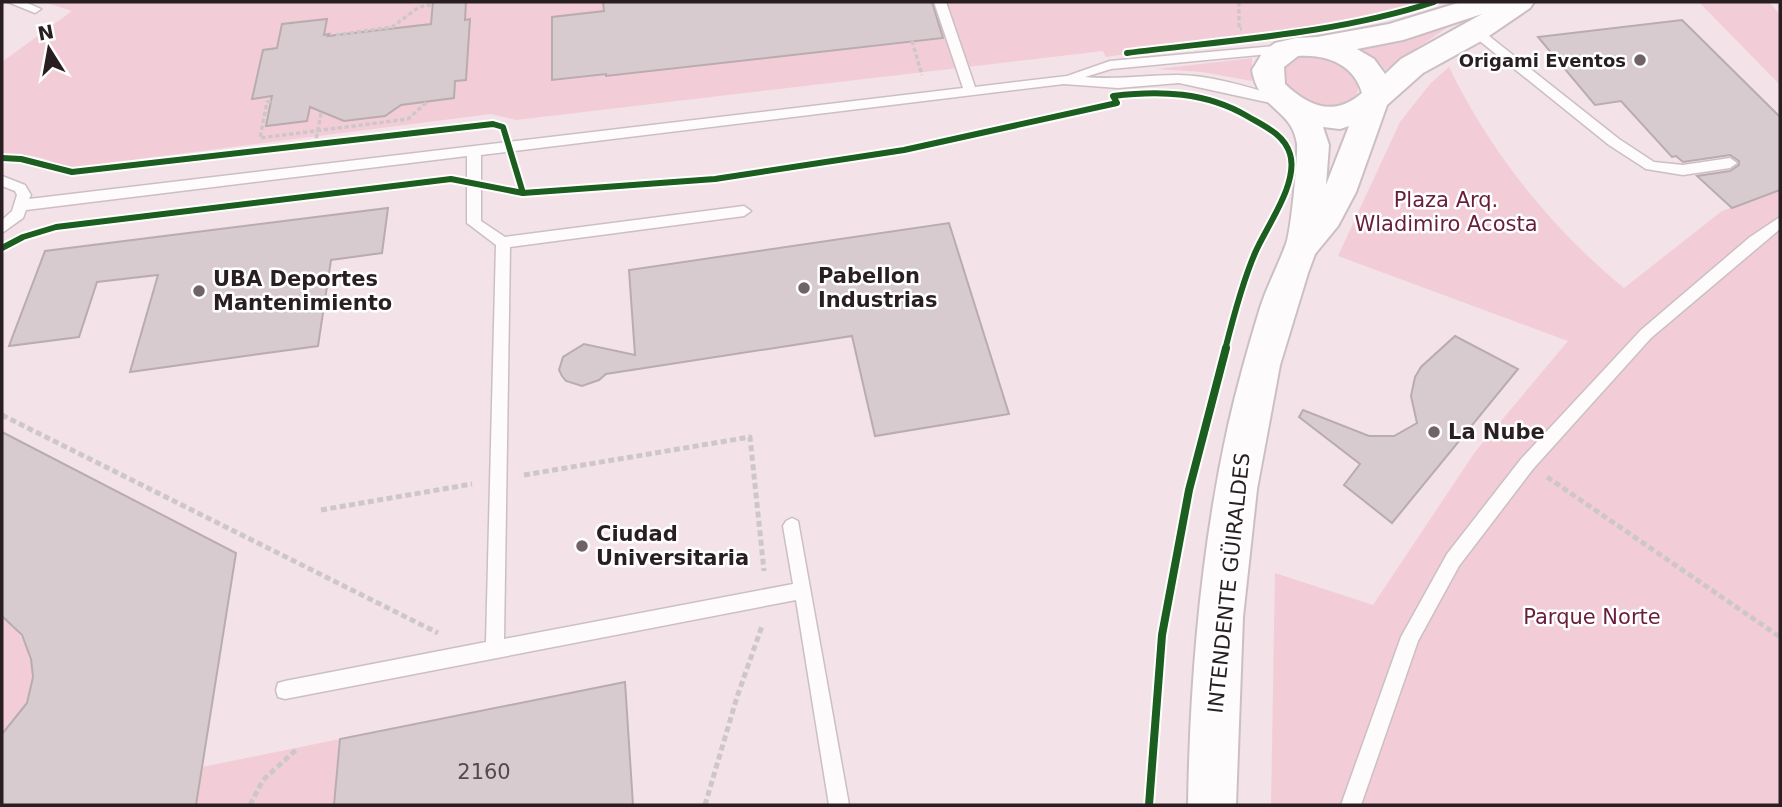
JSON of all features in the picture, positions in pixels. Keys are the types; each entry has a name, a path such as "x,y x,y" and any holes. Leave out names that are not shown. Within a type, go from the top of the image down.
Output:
{"main road":[{"path":"1490,2 1393,33 1302,48 1276,56 1267,70 1270,87 1290,106 1318,116 1340,118 1359,113 1412,66 1473,33 1520,2"},
{"path":"1302,48 1329,49 1363,66 1373,78 1375,99"},
{"name":"INTENDENTE GÜIRALDES","path":"1304,244 1326,216 1362,136 1375,99"},
{"name":"INTENDENTE GÜIRALDES","path":"1212,805 1213,728 1229,546 1242,452 1257,382 1280,305 1304,244 1313,145 1308,128 1290,106"}],"lane":[{"path":"14,2 35,9"},
{"path":"940,2 970,91"},
{"path":"1473,33 1485,39 1614,142 1651,166 1683,170 1730,163"},
{"path":"23,205 1064,80 1121,64 1302,48"},
{"path":"1064,80 1118,84 1179,79 1220,86 1290,106"},
{"path":"474,152 474,223 503,243 744,211"},
{"path":"2,181 20,188 24,195 18,214 2,228"},
{"path":"1351,805 1410,637 1452,560 1527,464 1646,334 1780,222"},
{"path":"495,649 503,243"},
{"path":"792,527 839,805"},
{"path":"285,690 803,590"}],"path":[{"path":"336,35 392,27 419,7 432,5"},
{"path":"912,41 922,76"},
{"path":"271,101 267,102 260,138 408,119 428,101"},
{"path":"315,145 321,113"},
{"path":"302,147 328,144"},
{"path":"2,415 439,633"},
{"path":"516,477 750,436 765,581"},
{"path":"1527,464 1780,637"},
{"path":"321,510 481,483"},
{"path":"705,805 737,697 766,615"},
{"path":"250,805 254,790 298,748"}],"green space":[{"path":"44,2 1434,2 1394,15 1106,57 1103,51 516,120 491,114 61,169 41,158 2,155 2,62 72,11"},
{"path":"1699,2 1770,3 1780,15 1780,85"},
{"path":"1464,16 1385,70 1352,46 1419,35"},
{"path":"1309,56 1333,60 1349,68 1357,79 1358,90 1353,100 1343,107 1328,109 1310,104 1283,84 1282,69 1297,58"},
{"path":"1252,58 1252,81 1202,72 1157,69"},
{"name":"Parque Norte","path":"1449,67 1503,159 1525,187 1572,241 1624,288 1722,211 1780,190 1780,805 1271,805 1275,573 1373,605 1475,452 1568,341 1338,256 1400,122 1430,84"},
{"path":"2,616 24,643 33,674 26,706 2,733"},
{"path":"340,739 334,805 196,805 202,767"}],"building":[{"path":"433,2 466,2 465,20 470,19 466,80 455,81 454,98 401,105 385,116 344,121 310,107 307,121 266,126 272,96 252,99 263,50 277,48 282,24 327,19 324,35 329,34 328,36 431,24"},
{"path":"603,2 932,2 943,38 552,80 552,17 604,11"},
{"path":"1682,20 1780,117 1780,190 1732,208 1697,176 1730,171 1739,165 1739,161 1730,155 1683,162 1676,156 1672,157 1621,101 1595,105 1538,37"},
{"name":"UBA Deportes Mantenimiento","path":"388,208 382,253 331,260 318,346 130,372 158,275 97,282 79,337 9,346 45,251"},
{"path":"949,223 1009,414 875,436 852,336 606,374 599,380 582,386 566,381 559,370 563,357 584,344 635,355 629,270"},
{"name":"La Nube","path":"1455,336 1518,369 1392,523 1344,485 1360,464 1299,417 1303,410 1369,436 1394,436 1417,423 1411,396 1415,377 1421,367"},
{"path":"2,432 236,553 196,805 2,805 2,734 27,703 33,677 31,659 22,635 2,616"},
{"path":"625,682 633,805 334,805 340,739"}],"cycle path":[{"path":"1127,53 1352,24 1394,15 1434,2"},
{"path":"2,248 23,237 56,227 451,179 523,193 715,179 904,150 1117,103 1113,96 1147,92 1179,93 1230,106 1272,130 1285,143 1291,157 1287,188 1254,254 1230,331 1189,490 1162,635 1149,805"},
{"path":"2,158 21,159 54,170 72,172 493,124 503,127 523,193"}],"place":[{"name":"Origami Eventos","path":"1640,60"},
{"name":"Pabellon Industrias","path":"804,288"},
{"name":"UBA Deportes Mantenimiento","path":"199,291"},
{"name":"La Nube","path":"1434,432"},
{"name":"Ciudad Universitaria","path":"582,546"}],"park label":[{"name":"Plaza Arq. Wladimiro Acosta","path":"1446,212"}]}
